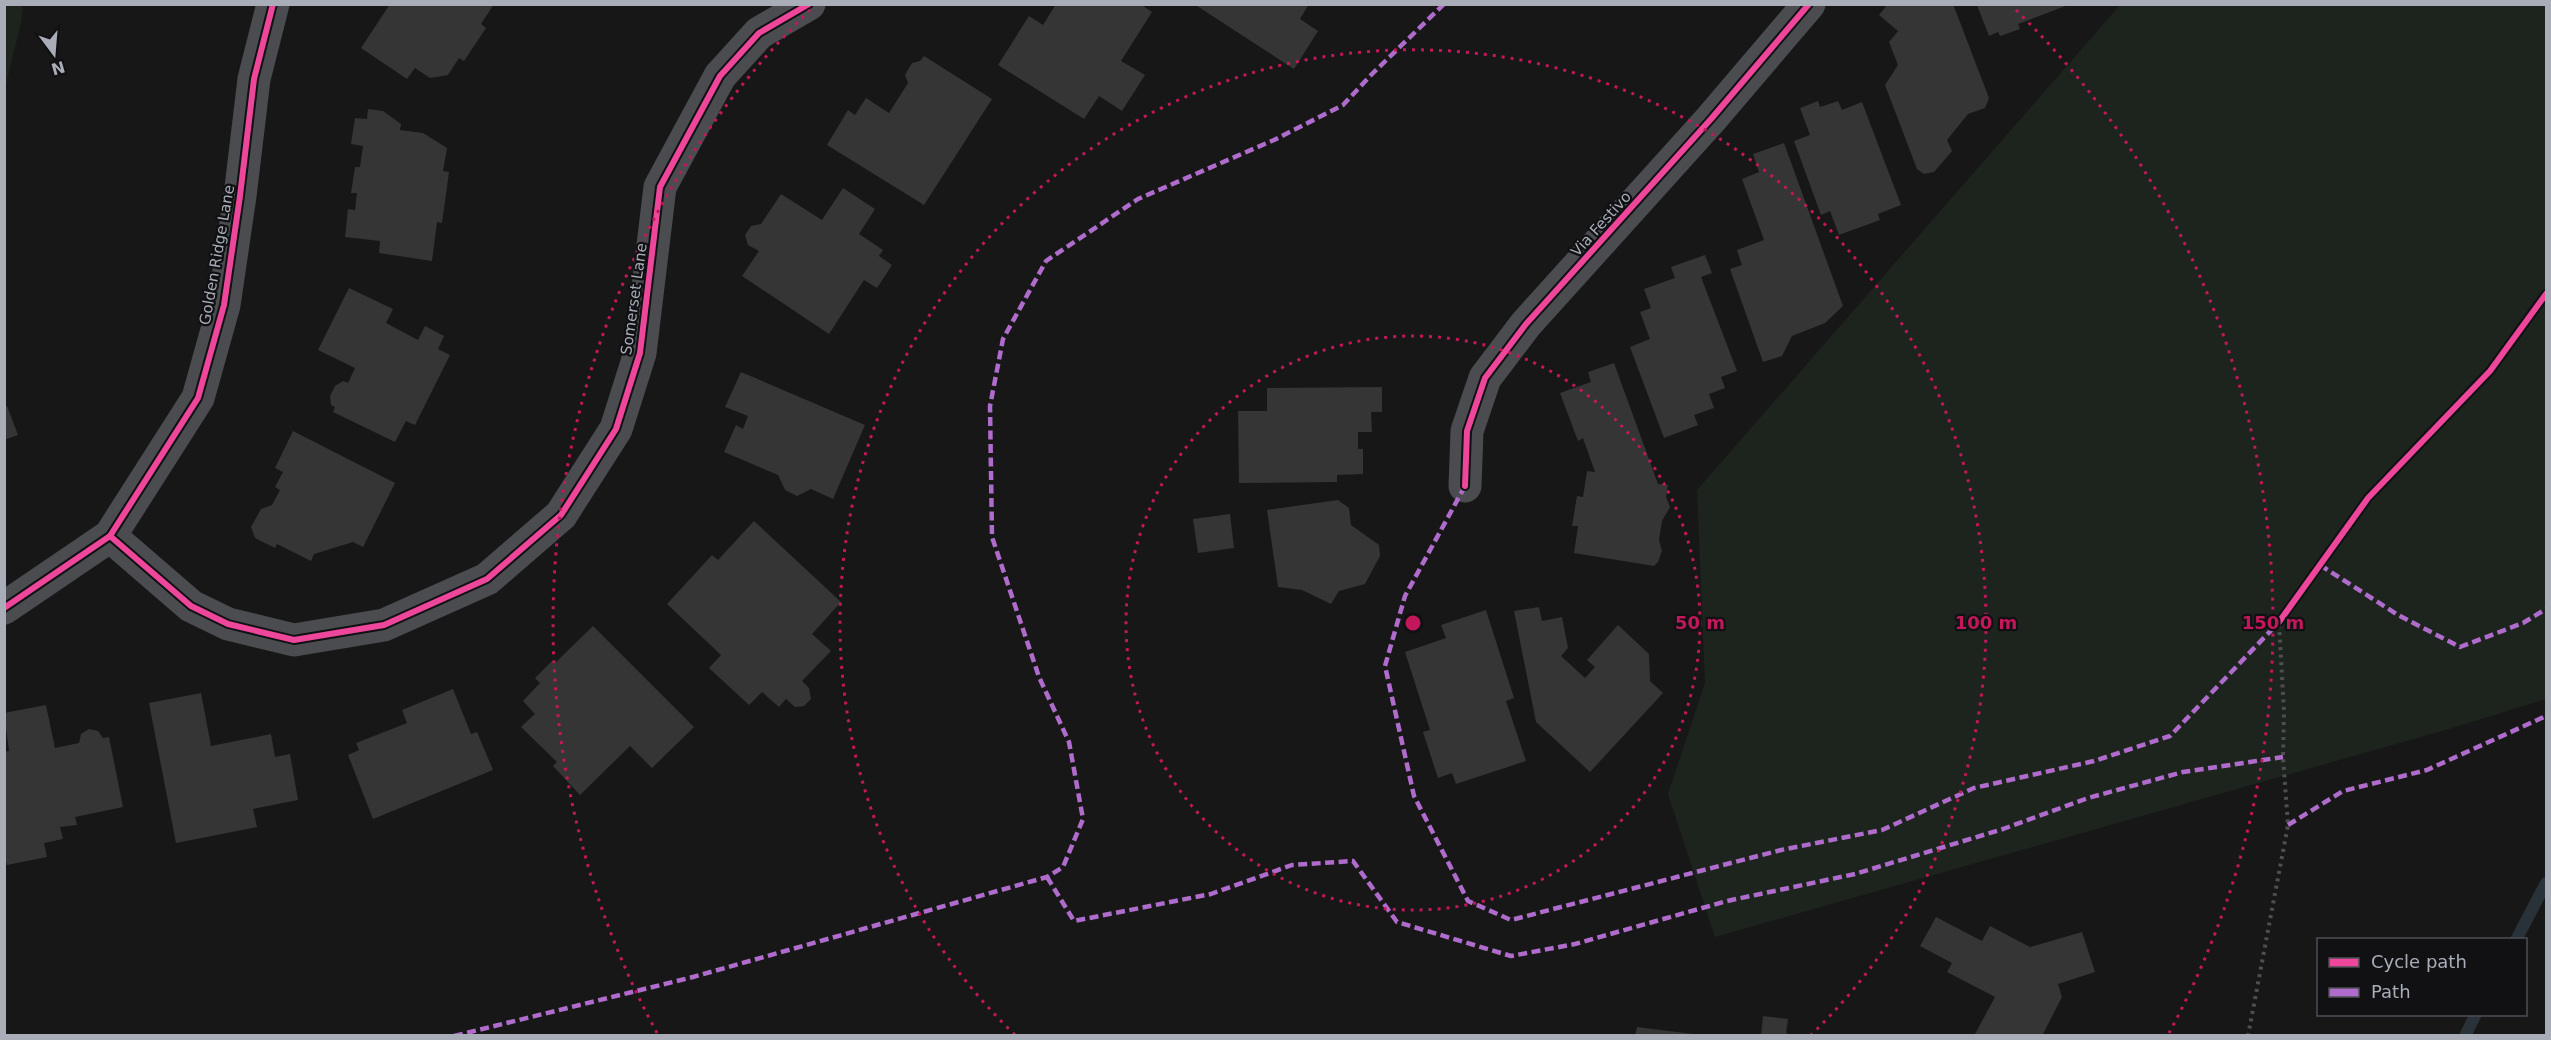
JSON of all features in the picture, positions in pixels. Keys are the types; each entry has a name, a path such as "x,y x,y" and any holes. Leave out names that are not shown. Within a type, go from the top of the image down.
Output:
{"street":[{"name":"Golden Ridge Lane","path":"4,608 110,536 198,398 224,305 254,79 273,4"},
{"name":"Somerset Lane","path":"110,536 191,606 228,624 294,640 384,625 487,579 561,515 616,429 640,353 660,187 720,76 759,33 809,4"},
{"name":"Via Festivo","path":"1465,486 1467,431 1485,378 1526,324 1711,119 1809,4"}],"path":[{"path":"2248,1035 2288,825 2283,757 2284,712 2280,622"}],"shaded area":[{"path":"5,4 23,5 21,23 5,88"},
{"path":"2120,5 2546,5 2546,699 2449,729 1715,937 1668,794 1705,683 1697,490"}],"building":[{"path":"390,4 494,4 481,24 486,28 464,61 459,58 448,75 430,78 415,68 407,79 361,48"},
{"path":"1056,4 1140,4 1152,12 1121,61 1145,75 1122,111 1099,96 1084,119 998,65 1029,16 1043,25"},
{"path":"1194,4 1309,4 1300,19 1318,31 1294,69"},
{"path":"1888,4 1953,4 1989,98 1985,108 1968,114 1947,140 1952,151 1934,172 1924,174 1917,169 1885,85 1898,65 1889,42 1898,31 1879,15"},
{"path":"1977,5 2068,5 2018,24 2020,29 2000,36 1998,32 1989,36"},
{"path":"924,56 992,99 924,205 827,145 848,110 855,115 866,98 889,113 908,83 905,75 912,63 920,61"},
{"path":"1818,101 1820,107 1838,101 1842,110 1862,102 1901,205 1878,214 1880,220 1839,235 1830,211 1821,215 1794,141 1810,135 1800,108"},
{"path":"368,109 383,111 401,124 400,130 423,133 447,148 443,171 449,172 442,223 437,222 432,261 379,253 380,241 345,237 348,209 355,210 357,193 351,193 355,167 360,167 363,146 351,144 355,118 367,119"},
{"path":"1784,143 1843,306 1825,323 1792,336 1782,356 1763,362 1730,269 1742,265 1737,250 1764,240 1742,179 1759,172 1753,154"},
{"path":"843,188 875,209 859,234 883,250 879,256 892,265 877,288 864,280 829,334 742,276 759,251 748,245 745,235 751,226 761,224 781,194 822,220"},
{"path":"1705,255 1712,273 1701,277 1737,371 1721,377 1725,388 1709,394 1714,408 1694,415 1698,425 1664,438 1630,347 1650,339 1640,312 1651,308 1644,289 1675,278 1671,267"},
{"path":"349,288 393,309 386,323 418,340 425,326 444,336 438,349 450,355 415,425 406,421 395,442 333,412 335,407 331,405 330,396 335,386 343,381 348,383 355,368 318,350"},
{"path":"1614,363 1658,484 1668,485 1666,497 1670,507 1662,521 1659,540 1662,551 1654,566 1574,553 1578,526 1572,526 1577,496 1583,497 1587,471 1595,472 1583,438 1578,441 1560,393 1591,382 1588,372"},
{"path":"741,372 865,425 833,499 811,489 797,496 785,490 778,475 724,452 736,425 743,429 748,416 725,407"},
{"path":"1382,387 1382,412 1371,412 1372,432 1358,432 1358,449 1363,449 1363,474 1337,475 1337,482 1239,483 1238,411 1267,411 1267,388"},
{"path":"7,406 18,435 4,440 4,407"},
{"path":"293,431 395,483 363,547 353,542 314,554 311,561 277,544 275,548 255,538 251,527 261,509 272,505 280,490 275,487 283,472 275,468"},
{"path":"1338,500 1349,508 1351,525 1379,545 1380,556 1365,584 1339,591 1331,604 1302,590 1278,587 1267,510"},
{"path":"1230,514 1234,548 1198,553 1193,519"},
{"path":"754,521 841,602 812,634 831,651 802,681 809,688 811,699 804,706 795,707 786,699 779,707 762,692 749,705 709,668 721,655 667,604 712,555 718,560"},
{"path":"1539,607 1542,621 1562,617 1568,648 1561,656 1585,678 1595,667 1587,660 1618,625 1649,654 1650,681 1663,693 1590,772 1536,722 1514,611"},
{"path":"1486,610 1514,698 1506,701 1526,761 1456,784 1452,773 1438,778 1423,732 1430,730 1405,652 1446,638 1441,625"},
{"path":"593,626 694,727 652,768 630,746 580,795 553,766 557,762 521,727 535,714 523,701 540,683 535,678 552,661 554,664"},
{"path":"453,689 471,734 477,732 493,770 373,819 348,755 359,750 356,743 407,723 402,710"},
{"path":"201,693 211,746 271,734 275,757 290,754 298,800 253,809 257,827 176,843 149,703"},
{"path":"46,705 55,748 79,743 81,734 89,729 98,731 103,738 109,737 123,807 75,817 77,825 60,827 63,839 44,843 47,857 7,865 4,853 4,752 9,751 4,713"},
{"path":"1936,917 1982,941 1990,926 2030,947 2082,932 2095,972 2058,984 2062,997 2042,1036 1974,1036 1995,997 1947,972 1952,963 1920,946"},
{"path":"1763,1016 1788,1019 1786,1033 1794,1036 1761,1036"},
{"path":"1637,1027 1693,1034 1693,1036 1635,1036"}],"waterway":[{"path":"2517,938 2546,883"},
{"path":"2465,1036 2475,1016"}],"marked path":[{"path":"454,1036 693,977 1047,877 1063,867 1083,819 1069,742 1039,677 992,537 990,406 1003,339 1046,261 1138,199 1274,140 1343,105 1444,4"},
{"path":"1465,486 1405,596 1385,666 1414,796 1468,901 1511,920 1781,850 1882,830 1974,788 2094,761 2170,736 2281,620"},
{"path":"2320,565 2398,615 2460,647 2523,623 2546,609"},
{"path":"2288,825 2343,791 2427,770 2546,716"},
{"path":"1047,877 1074,921 1211,894 1292,865 1353,861 1397,922 1511,956 1575,944 1727,901 1855,874 2003,829 2088,798 2183,772 2283,757"}],"cycle path":[{"path":"4,608 110,536 198,398 224,305 254,79 273,4"},
{"path":"110,536 191,606 228,624 294,640 384,625 487,579 561,515 616,429 640,353 660,187 720,76 759,33 809,4"},
{"path":"1465,486 1467,431 1485,378 1526,324 1711,119 1809,4"},
{"path":"2279,622 2368,498 2490,371 2546,294"}]}
